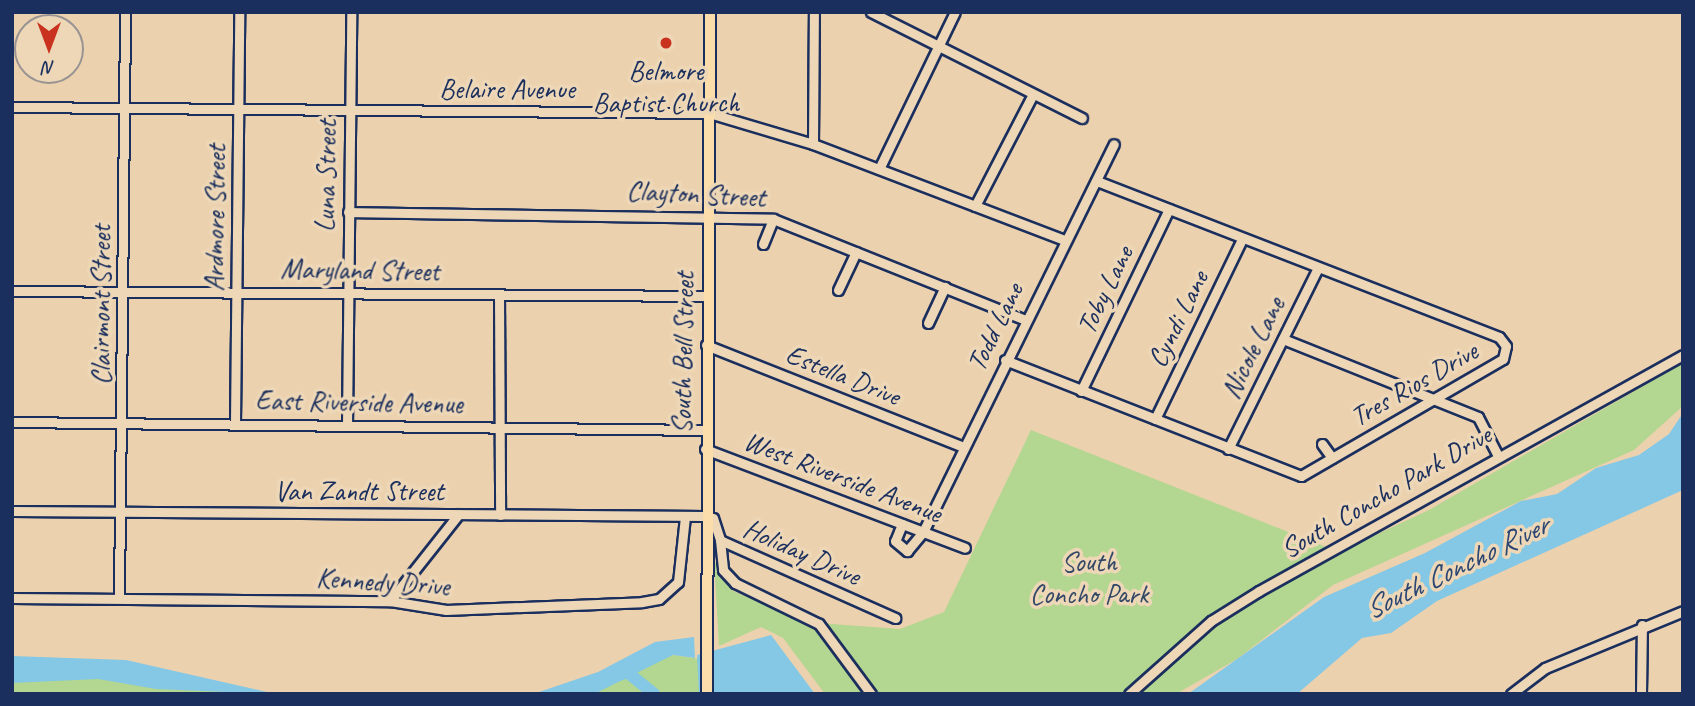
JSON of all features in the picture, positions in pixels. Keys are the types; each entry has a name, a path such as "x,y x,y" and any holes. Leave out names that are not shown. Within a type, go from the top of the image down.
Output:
{"main road":[{"name":"South Bell Street","path":"708,694 703,623 710,12"}],"street":[{"name":"Clairmont Street","path":"119,598 123,424 125,12"},
{"name":"Ardmore Street","path":"235,423 239,12"},
{"name":"Luna Street","path":"347,425 351,12"},
{"path":"813,144 814,12"},
{"path":"871,12 1082,118"},
{"path":"879,169 955,12"},
{"path":"975,206 1033,94"},
{"name":"Belaire Avenue","path":"12,107 709,113 813,144 1062,239"},
{"name":"Todd Lane","path":"923,532 1062,239 1114,144"},
{"name":"Tres Rios Drive","path":"1004,360 1228,449 1301,475 1503,359 1506,346 1499,337 1096,181"},
{"name":"Toby Lane","path":"1081,391 1169,209"},
{"name":"Clayton Street","path":"348,212 708,214 773,219 1023,320"},
{"path":"763,244 773,219"},
{"name":"Cyndi Lane","path":"1155,419 1242,239"},
{"path":"838,290 856,251"},
{"name":"Nicole Lane","path":"1228,449 1318,268"},
{"path":"928,323 945,287"},
{"name":"Maryland Street","path":"12,291 707,296"},
{"path":"499,295 500,515"},
{"path":"1283,339 1478,417 1497,454"},
{"name":"Estella Drive","path":"706,345 963,447"},
{"name":"South Concho Park Drive","path":"1129,694 1211,621 1497,454 1683,355"},
{"name":"East Riverside Avenue","path":"12,422 705,430"},
{"path":"1322,444 1332,458"},
{"name":"West Riverside Avenue","path":"705,449 965,548"},
{"name":"Van Zandt Street","path":"12,511 704,516"},
{"path":"390,601 458,515"},
{"name":"Holiday Drive","path":"704,516 713,519 720,540 895,618"},
{"name":"Kennedy Drive","path":"12,598 390,601 483,610 659,599 678,582 685,517"},
{"path":"902,524 895,541 906,551 923,532"},
{"path":"720,540 723,570 736,583 819,624 871,694"},
{"path":"1511,694 1545,668 1642,625 1683,611"},
{"path":"1641,694 1642,625"}],"green space":[{"name":"South Concho Park","path":"1683,363 1683,406 1634,450 1333,585 1237,659 1176,694 825,694 783,638 761,627 719,646 714,560 733,591 805,622 900,629 944,612 1031,430 1339,552 1429,510"},
{"path":"673,655 714,661 715,694 570,694"},
{"path":"12,667 126,667 241,694 12,694"}],"water":[{"name":"South Concho River","path":"1683,413 1683,490 1437,601 1391,633 1362,638 1297,694 1188,694 1324,597 1425,553 1521,501 1557,494 1596,468 1639,455 1669,434"},
{"path":"771,635 815,694 699,694 697,655"},
{"path":"694,637 695,658 673,655 594,694 533,694 598,672 655,642"},
{"path":"12,656 126,660 276,694 156,689 98,679 12,683"}],"waterway":[{"path":"614,677 627,672 654,694"}],"place":[{"name":"Belmore Baptist Church","path":"666,43"}]}
